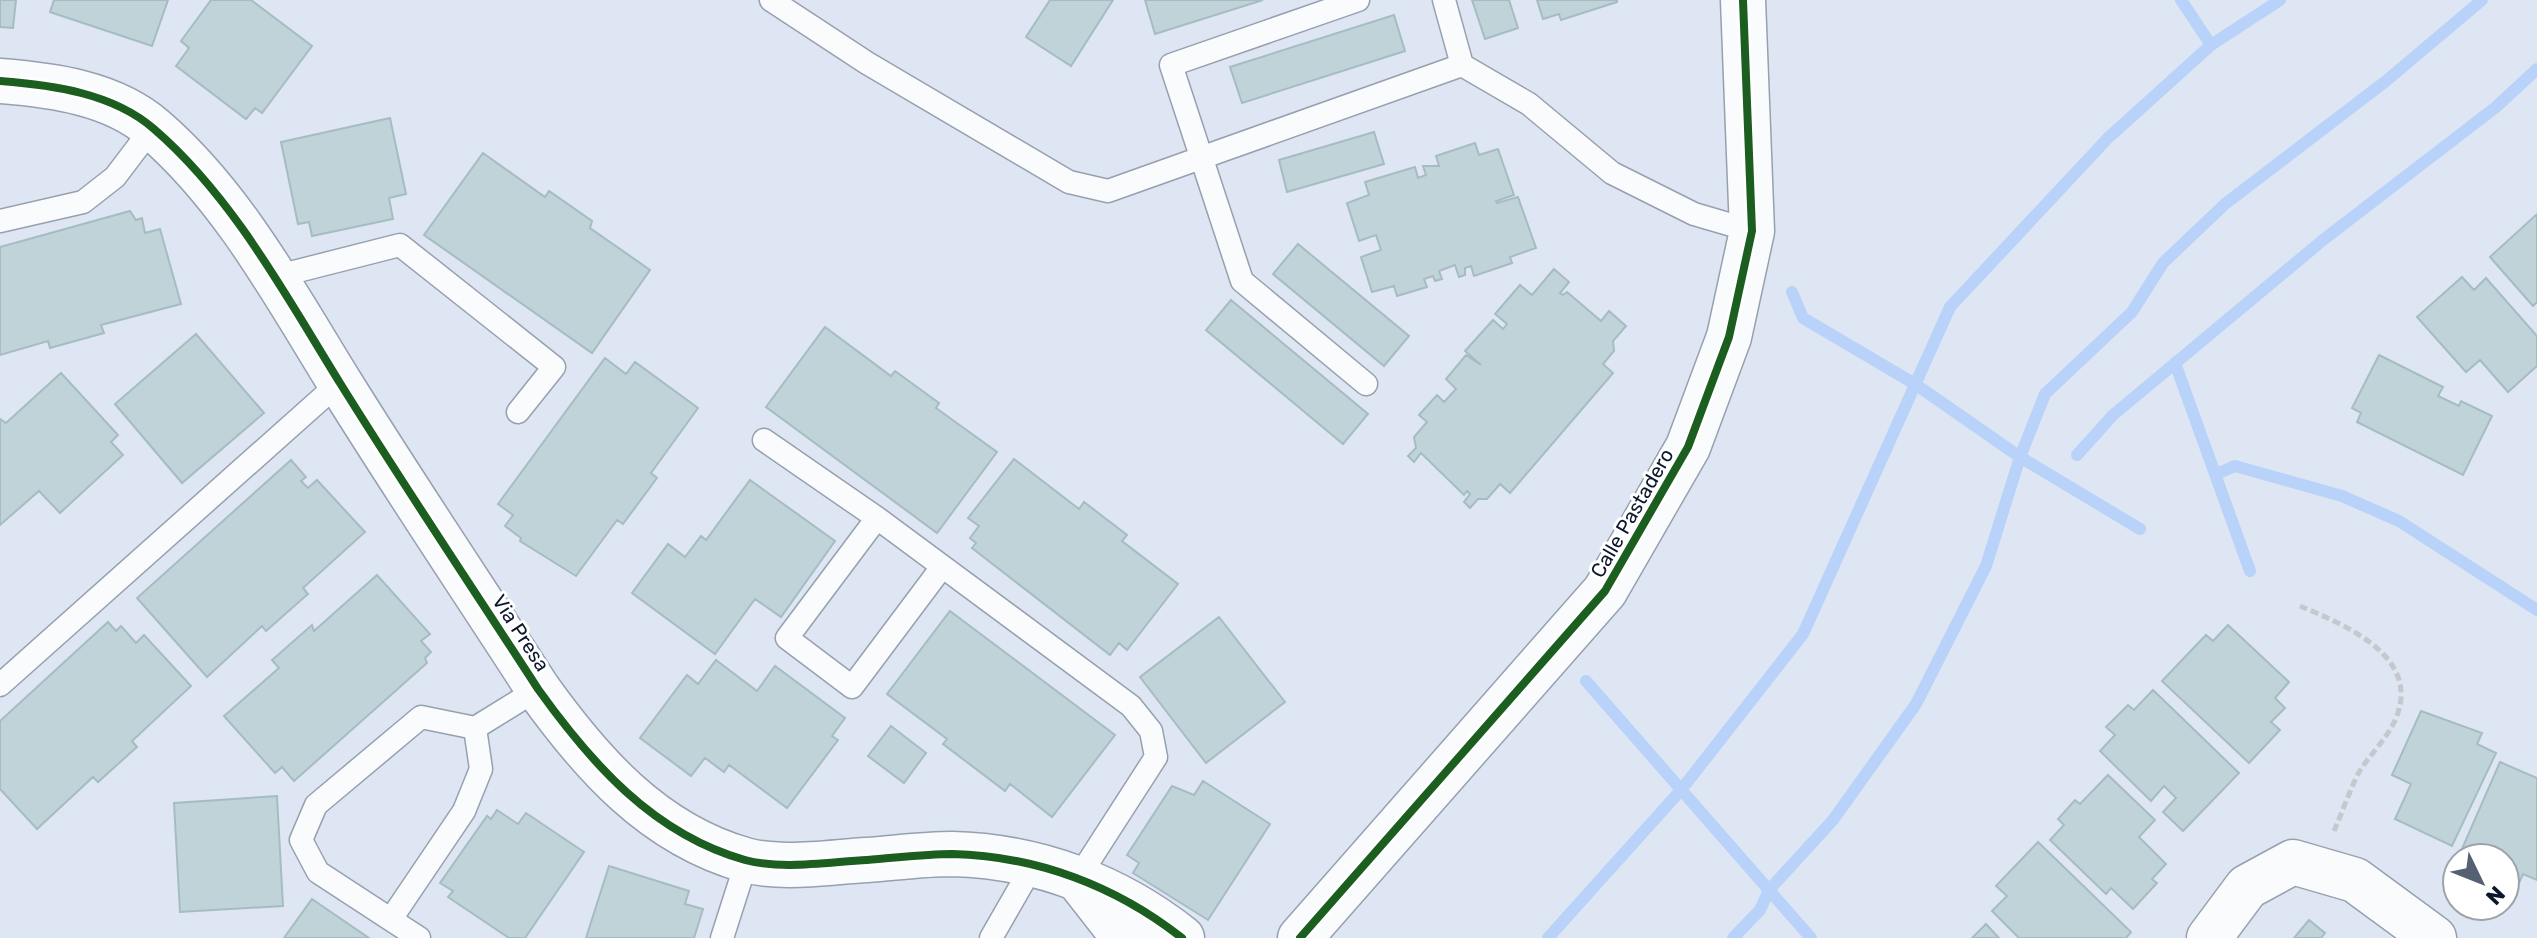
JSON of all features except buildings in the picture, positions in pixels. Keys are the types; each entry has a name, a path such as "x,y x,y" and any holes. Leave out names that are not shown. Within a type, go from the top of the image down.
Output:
{"street":[{"name":"Calle Pastadero","path":"1300,938 1605,591 1688,447 1729,337 1752,231 1743,0"},
{"name":"Via Presa","path":"0,81 55,85 106,102 153,127 217,195 274,277 538,689 577,743 624,792 669,826 747,860 809,864 952,854 1034,863 1078,878 1145,909 1182,938"},
{"path":"2209,938 2247,887 2305,866 2355,880 2434,938"},
{"path":"1078,878 1124,938"}],"lane":[{"path":"771,0 867,63 1069,182 1108,191 1462,65"},
{"path":"1358,0 1171,65 1242,281 1366,384"},
{"path":"1444,0 1462,65 1529,104 1612,173 1694,214 1752,231"},
{"path":"0,221 83,202 115,177 153,127"},
{"path":"274,277 400,245 554,367 518,412"},
{"path":"0,685 340,382"},
{"path":"764,440 877,518 1131,706 1151,731 1156,757 1078,878"},
{"path":"877,518 787,638 852,687 942,567"},
{"path":"419,938 318,872 301,840 316,805 421,717 475,728 538,689"},
{"path":"391,919 464,811 481,769 475,728"},
{"path":"722,938 747,860"},
{"path":"991,938 1034,863"}],"path":[{"path":"2300,606 2351,627 2382,653 2400,679 2397,717 2305,866"}],"waterway":[{"path":"2181,0 2211,45"},
{"path":"1548,938 1681,790 1803,634 1950,307 2108,138 2211,45 2280,0"},
{"path":"1733,938 1760,910 1769,890 1833,820 1916,704 1986,566 2020,457 2045,394 2132,312 2163,263 2225,204 2386,81 2482,0"},
{"path":"2077,455 2113,415 2323,240 2496,107 2537,69"},
{"path":"1792,292 1803,318 1915,384 2020,457 2140,529"},
{"path":"2175,363 2250,571"},
{"path":"2216,474 2235,466 2342,496 2399,521 2537,610"},
{"path":"1586,681 1811,938"}],"cycle path":[{"path":"1300,938 1605,591 1688,447 1729,337 1752,231 1743,0"},
{"path":"0,81 61,88 120,107 154,129 209,185 278,282 538,689 603,769 653,814 681,833 712,848 759,863 806,864 952,854 984,856 1045,868 1103,889 1182,938"}]}
